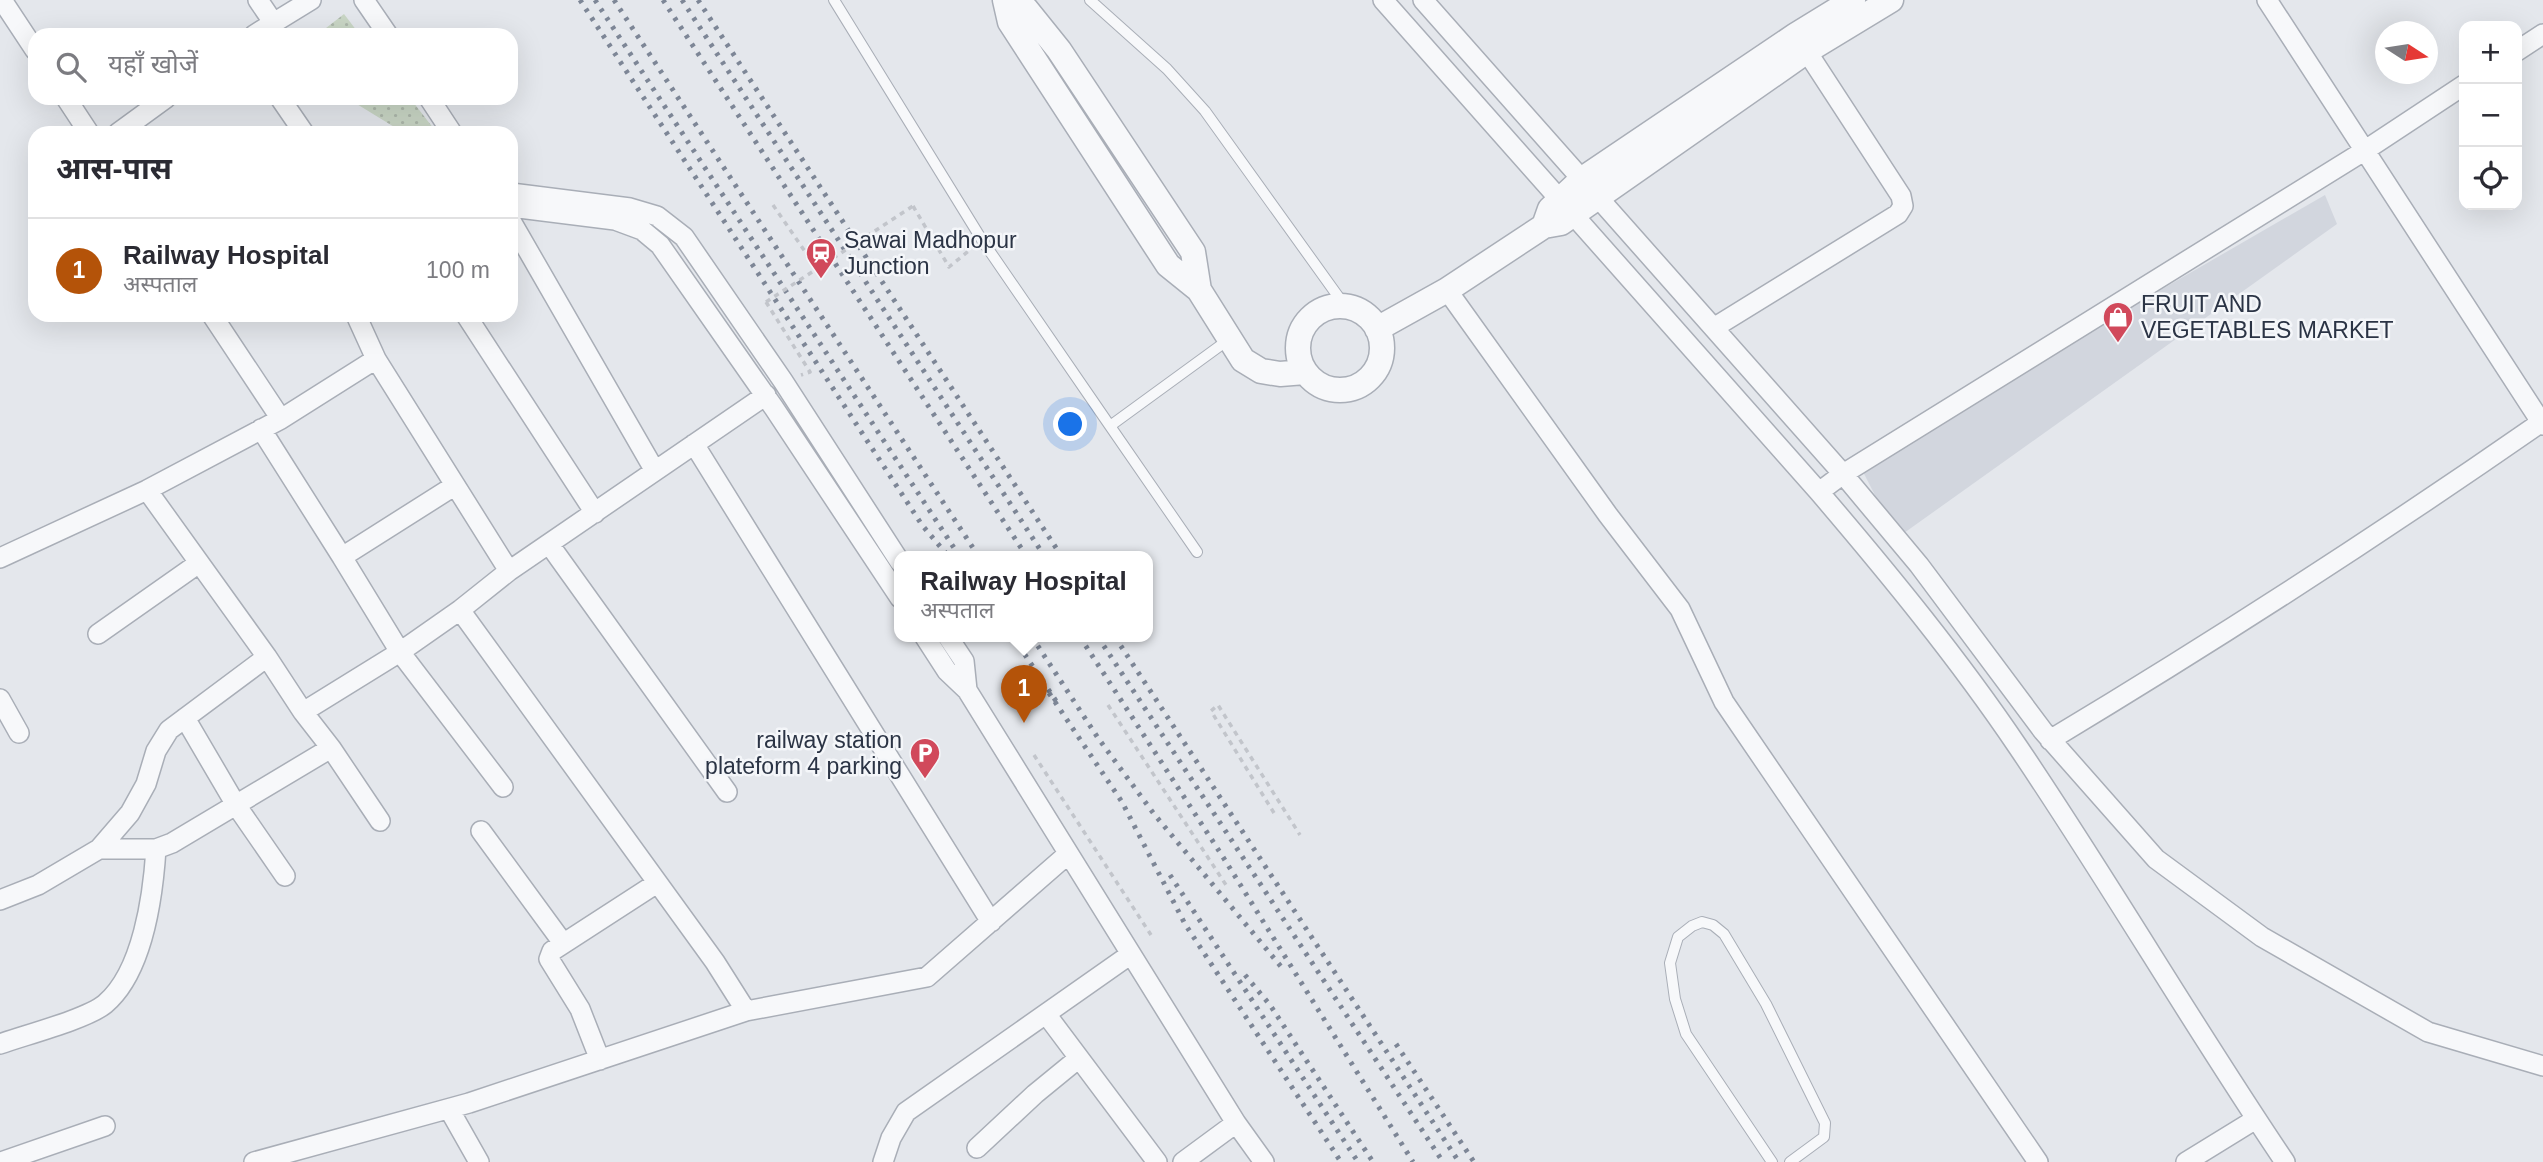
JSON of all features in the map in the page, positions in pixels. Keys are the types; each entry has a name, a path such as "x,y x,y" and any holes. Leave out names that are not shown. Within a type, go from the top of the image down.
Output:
{"street":[{"path":"2,0 28,39"},
{"path":"258,0 273,22"},
{"path":"264,28 311,0"},
{"path":"365,0 383,28"},
{"path":"1007,0 1026,9 1059,50 1193,252 1199,290 1243,360 1261,371 1280,374 1305,372"},
{"path":"1383,0 1819,492 1951,654 2018,747 2286,1162"},
{"path":"1423,0 1843,474 1919,565 2047,736 2156,859 2262,937 2428,1032 2543,1066"},
{"path":"1377,329 1447,290 1544,226 1550,209 1567,207 1589,189 1801,43 1853,0"},
{"path":"1801,43 1891,0"},
{"path":"2018,747 2047,736 2156,676 2420,507 2542,423 2267,0"},
{"path":"2522,48 2543,34"},
{"path":"1715,327 1898,214 1903,206 1900,196 1801,43"},
{"path":"1819,492 1843,474 2364,151 2459,88"},
{"path":"71,105 84,126"},
{"path":"128,126 156,105"},
{"path":"285,105 298,126"},
{"path":"434,105 447,126"},
{"path":"518,194 630,208 657,216 684,237 783,381 894,553"},
{"path":"518,208 615,220 642,230 660,245 766,395 894,589"},
{"path":"518,233 655,471"},
{"path":"1447,290 1608,516 1680,609 1724,702 2038,1162"},
{"path":"1345,306 1358,310 1369,318 1377,329 1381,357 1376,370 1360,384 1341,390 1327,388 1315,382 1305,372 1299,359 1298,345 1308,320 1331,307 1345,306"},
{"path":"217,322 281,419"},
{"path":"359,322 376,359 509,571"},
{"path":"471,322 595,513"},
{"path":"0,558 147,490 281,419 376,359"},
{"path":"303,712 400,652 509,571 766,395"},
{"path":"261,429 400,652 503,787"},
{"path":"694,444 991,922"},
{"path":"342,557 454,486"},
{"path":"147,490 380,821"},
{"path":"549,544 727,792"},
{"path":"98,634 199,564"},
{"path":"460,610 715,962 746,1011"},
{"path":"928,642 947,671 967,690 1236,1123 1264,1162"},
{"path":"951,642 964,661 967,690"},
{"path":"0,900 38,885 99,849 130,813 146,784 156,751 169,730 267,657"},
{"path":"0,699 19,733"},
{"path":"185,718 236,806 285,876"},
{"path":"99,849 156,849 172,843 331,748"},
{"path":"481,831 563,943"},
{"path":"0,1044 89,1013 104,1005 115,994 129,971 141,938 154,885 156,849"},
{"path":"254,1162 449,1109 746,1011 927,977 1068,854"},
{"path":"600,1060 580,1009 549,959 552,951 563,943 657,883"},
{"path":"884,1162 891,1138 906,1112 1131,954"},
{"path":"1046,1014 1147,1158"},
{"path":"977,1148 1035,1094 1079,1058"},
{"path":"449,1109 479,1162"},
{"path":"2186,1162 2256,1119"},
{"path":"1183,1162 1236,1123"},
{"path":"1,1162 105,1126"}],"lane":[{"path":"834,0 982,240 1197,552"},
{"path":"1090,0 1167,69 1205,111 1345,306"},
{"path":"1110,426 1229,340"},
{"path":"1772,1162 1686,1034 1675,999 1670,964 1678,937 1702,922 1713,925 1724,934 1766,1004 1825,1123 1825,1137 1790,1162"}],"path":[{"path":"772,205 817,269"},
{"path":"810,372 766,303 913,206 949,267 982,240"},
{"path":"1108,705 1226,885"},
{"path":"1274,813 1211,711 1218,705 1300,835"},
{"path":"1034,755 1151,935"}],"shaded area":[{"name":"FRUIT AND VEGETABLES MARKET","path":"2325,195 2337,224 1897,538 1859,464"}],"green space":[{"path":"344,14 355,28 326,28"},
{"path":"358,105 415,105 432,126 393,126"}],"railway":[{"path":"580,0 922,525 944,551"},
{"path":"595,0 956,551"},
{"path":"614,0 975,551"},
{"path":"663,0 1023,551"},
{"path":"682,0 1041,551"},
{"path":"698,0 1058,551"},
{"path":"1016,642 1056,701"},
{"path":"1035,642 1098,738 1154,814 1283,969"},
{"path":"1083,642 1223,857 1413,1162"},
{"path":"1101,642 1443,1162"},
{"path":"1118,642 1459,1162"},
{"path":"1049,693 1122,802 1185,924 1341,1162"},
{"path":"1170,875 1358,1162"},
{"path":"1245,975 1270,1005 1373,1162"},
{"path":"1396,1044 1474,1162"}],"place":[{"name":"Sawai Madhopur Junction","path":"821,280"},
{"name":"FRUIT AND VEGETABLES MARKET","path":"2118,344"},
{"name":"Railway Hospital","path":"1024,723"},
{"name":"railway station plateform 4 parking","path":"925,780"}]}
